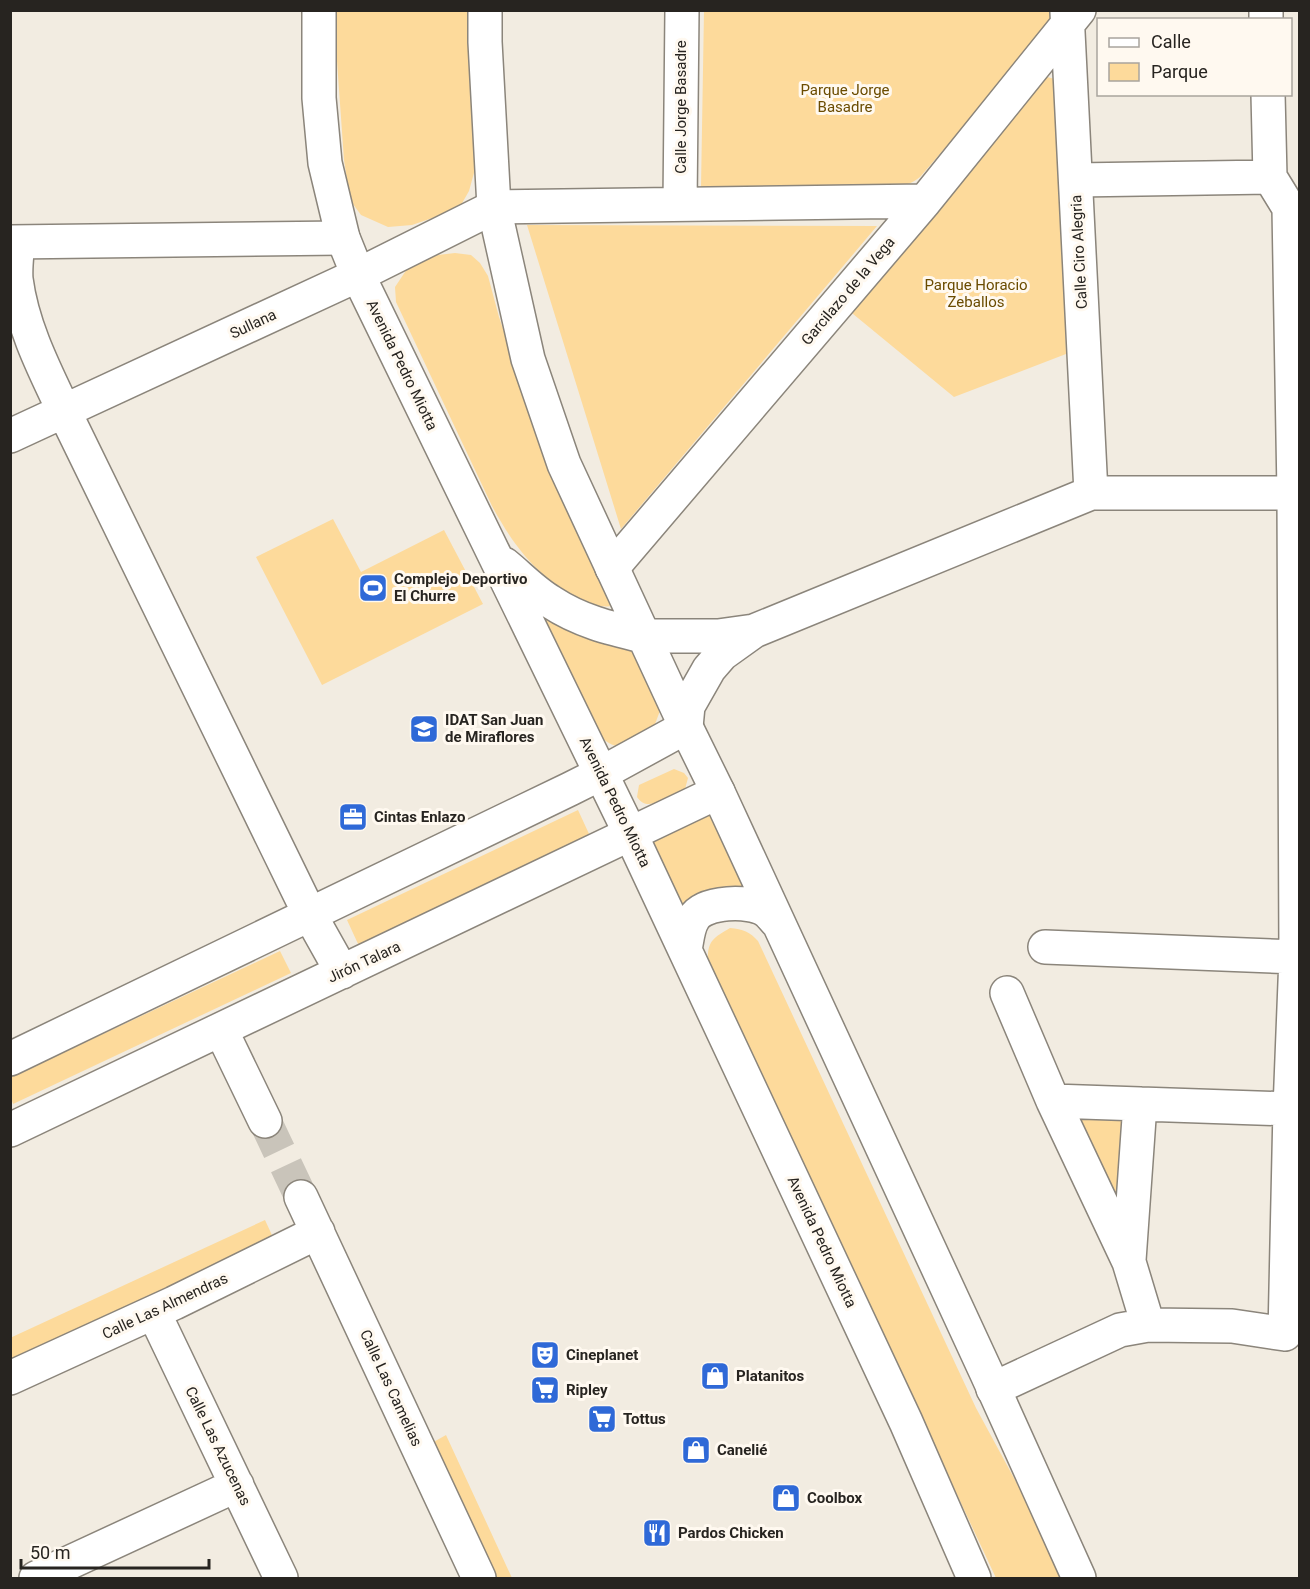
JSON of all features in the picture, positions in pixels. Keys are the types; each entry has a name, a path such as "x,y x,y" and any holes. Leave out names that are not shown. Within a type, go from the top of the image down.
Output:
{"street":[{"name":"Avenida Pedro Miotta","path":"319,10 319,98 325,164 343,238 358,275 602,773 906,1422 974,1578"},
{"path":"485,10 494,207 528,359 564,464 718,792 1079,1578"},
{"name":"Calle Jorge Basadre","path":"680,204 682,10"},
{"name":"Calle Ciro Alegria","path":"1071,15 1076,180 1091,493"},
{"name":"Garcilazo de la Vega","path":"612,568 925,201 1071,15"},
{"path":"993,1389 1120,1330 1148,1325 1232,1326 1285,1334 1296,957 1297,494 1289,207 1270,177 1268,96"},
{"path":"1076,180 1270,177"},
{"path":"494,207 925,201"},
{"name":"Sullana","path":"10,436 358,275 494,207"},
{"path":"342,972 310,915 37,353 22,312 16,276 14,242 343,238"},
{"path":"686,727 688,706 709,669 722,654 754,631 1091,493 1297,494"},
{"path":"496,556 549,602 577,617 605,628 643,636 718,636 754,631"},
{"path":"10,1059 602,773 686,727"},
{"name":"Jirón Talara","path":"10,1130 718,792"},
{"path":"685,950 694,917 705,909 723,903 740,903 763,908 778,923"},
{"path":"1045,947 1296,957"},
{"path":"1007,993 1053,1101 1129,1262 1148,1325"},
{"path":"221,1030 264,1121"},
{"path":"1053,1101 1290,1109"},
{"path":"1129,1262 1140,1104"},
{"name":"Calle Las Camelias","path":"301,1197 480,1578"},
{"name":"Calle Las Almendras","path":"10,1378 154,1313 318,1232"},
{"name":"Calle Las Azucenas","path":"154,1313 281,1578"},
{"path":"36,1578 79,1570 237,1485"}],"green space":[{"path":"334,11 468,11 477,162 469,191 461,205 412,225 388,227 361,215 350,200 344,160"},
{"name":"Parque Jorge Basadre","path":"704,11 1051,11 1050,26 920,177 912,182 897,186 701,187"},
{"name":"Parque Horacio Zeballos","path":"1043,76 1055,79 1060,87 1066,354 954,397 847,309"},
{"path":"527,225 877,226 621,529"},
{"path":"455,253 471,255 480,263 488,276 512,355 613,606 594,604 562,588 537,569 517,547 492,506 396,302 395,287 409,266 422,259"},
{"name":"Complejo Deportivo El Churre","path":"333,519 361,572 444,530 483,604 322,685 256,557"},
{"path":"542,616 588,638 636,650 660,711 649,733 626,746 611,744 598,734"},
{"path":"674,769 684,773 688,778 685,789 659,802 647,804 640,801 637,797 639,785"},
{"path":"710,808 751,898 688,917 647,836"},
{"path":"578,810 590,836 359,946 347,920"},
{"path":"730,928 746,931 758,941 976,1408 1068,1578 996,1578 708,962 712,941"},
{"path":"280,951 291,973 13,1104 11,1077"},
{"path":"1127,1114 1126,1216 1077,1128 1084,1117"},
{"path":"265,1220 277,1246 11,1368 10,1338"},
{"path":"446,1435 512,1578 496,1578 430,1444"}],"tunnel":[{"path":"265,1121 301,1197"}],"place":[{"name":"Complejo Deportivo El Churre","path":"373,588"},
{"name":"IDAT San Juan de Miraflores","path":"424,729"},
{"name":"Cintas Enlazo","path":"353,817"},
{"name":"Cineplanet","path":"545,1355"},
{"name":"Platanitos","path":"715,1376"},
{"name":"Ripley","path":"545,1390"},
{"name":"Tottus","path":"602,1419"},
{"name":"Canelié","path":"696,1450"},
{"name":"Coolbox","path":"786,1498"},
{"name":"Pardos Chicken","path":"657,1533"}]}
